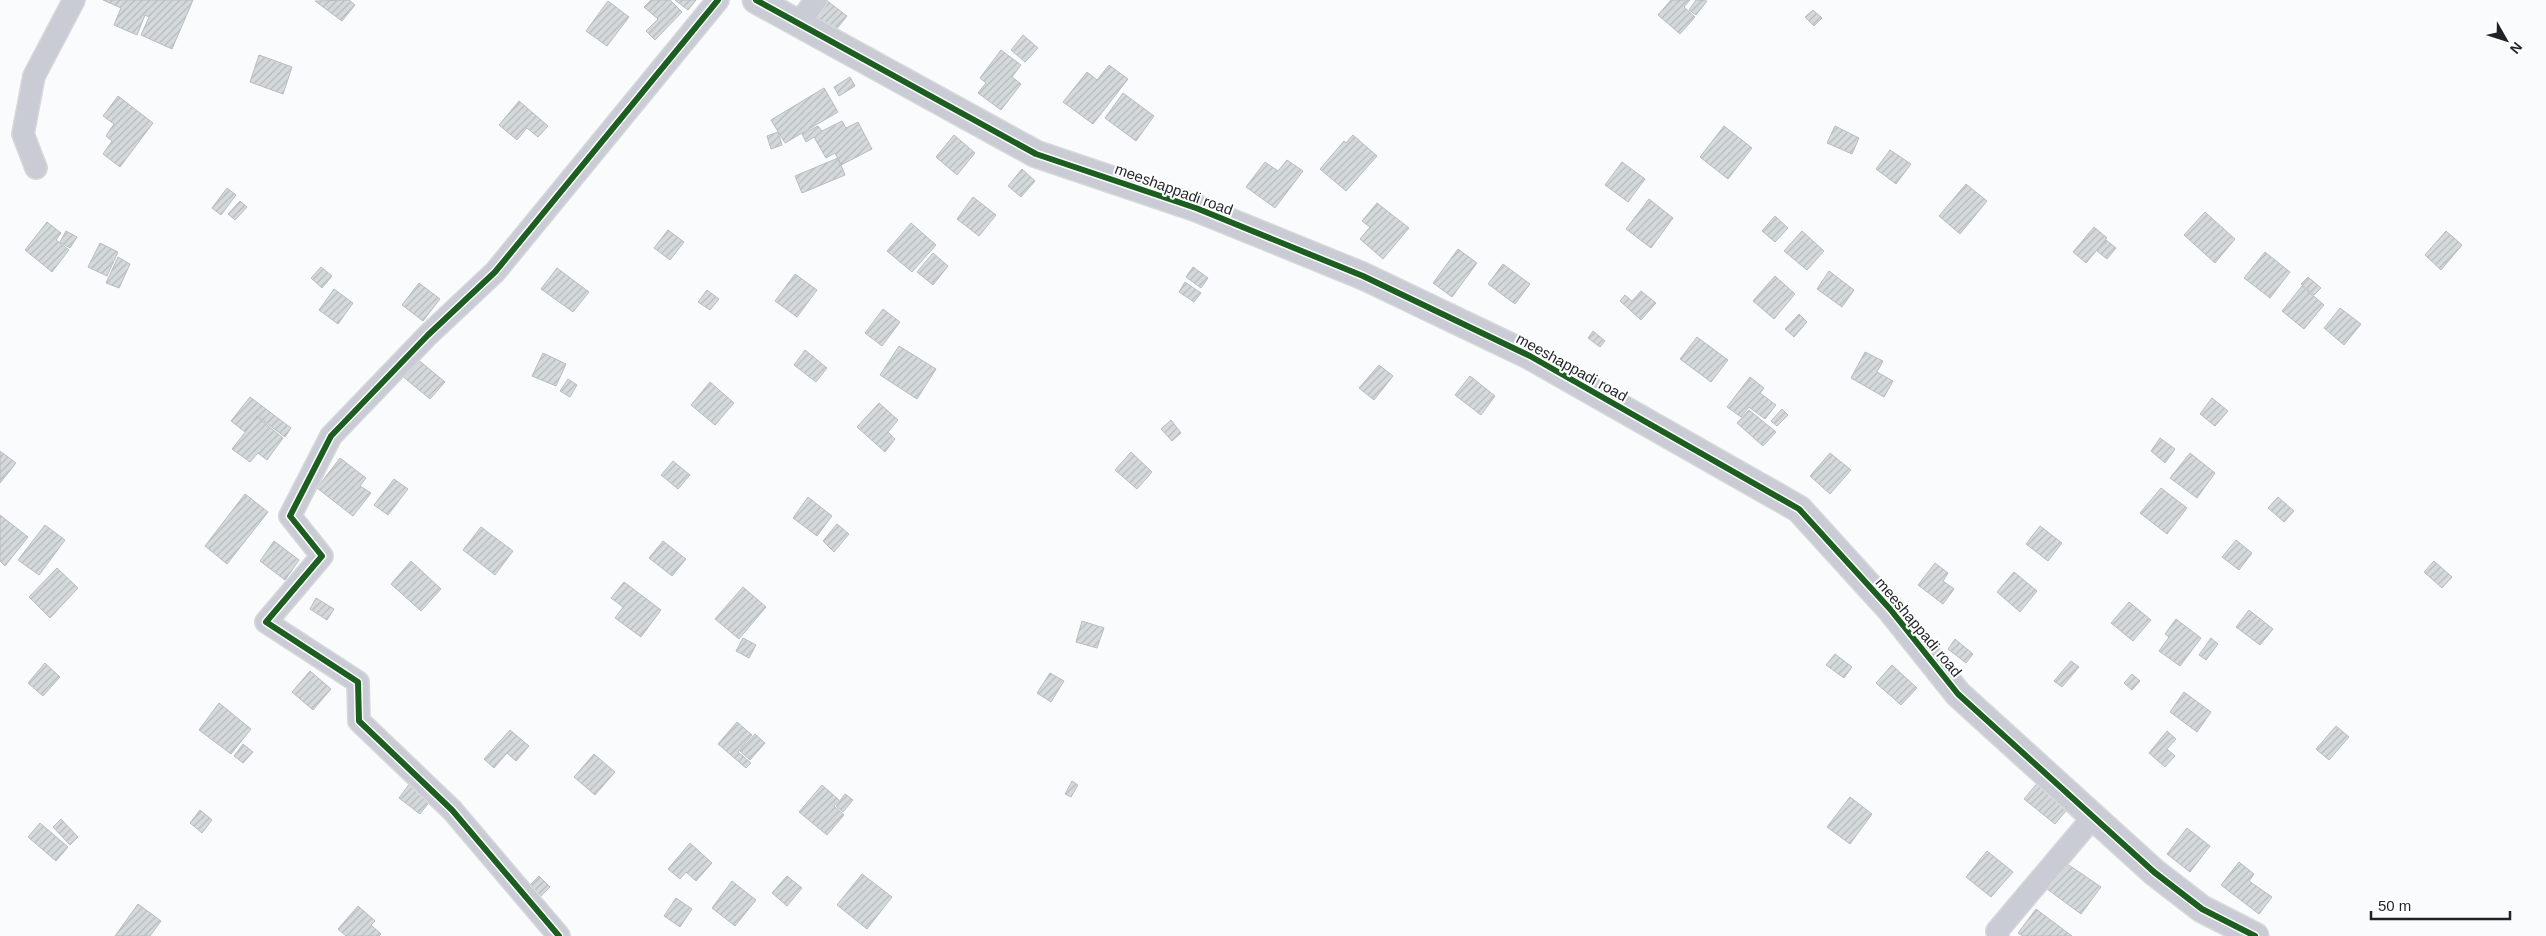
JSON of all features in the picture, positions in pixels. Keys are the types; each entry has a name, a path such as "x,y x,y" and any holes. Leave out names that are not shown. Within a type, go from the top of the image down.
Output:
{"street":[{"path":"36,168 23,134 34,76 74,0"},
{"path":"559,936 452,810 359,722 358,682 266,622 322,556 290,516 332,436 428,335 495,272 718,0"},
{"name":"meeshappadi road","path":"756,0 1036,154 1196,208 1363,276 1530,356 1799,509 1890,609 1958,694 2154,872 2202,909 2255,936"},
{"path":"798,24 816,0"},
{"path":"1998,936 1997,931 2094,816"}],"building":[{"path":"103,0 193,0 172,49 141,35 149,17 145,15 137,35 114,25 121,8"},
{"path":"349,0 355,5 342,21 315,1"},
{"path":"651,0 670,0 682,12 655,40 646,31 658,19 644,7"},
{"path":"675,0 696,0 688,10"},
{"path":"826,0 847,16 835,31 812,13"},
{"path":"1671,0 1690,0 1684,7 1695,17 1680,34 1658,15"},
{"path":"1696,0 1707,1 1696,15 1689,10"},
{"path":"608,1 629,17 607,46 586,31"},
{"path":"1813,10 1822,18 1814,26 1805,17"},
{"path":"1023,35 1038,48 1025,62 1011,50"},
{"path":"1001,50 1021,65 1012,77 1021,84 1001,110 978,93 986,83 980,78"},
{"path":"259,55 292,67 283,94 250,82"},
{"path":"1109,65 1128,79 1093,124 1063,102 1087,72 1097,80"},
{"path":"850,77 855,86 839,96 834,87"},
{"path":"824,88 838,112 785,143 771,120"},
{"path":"1123,93 1154,116 1136,141 1105,118"},
{"path":"118,96 153,123 120,167 103,154 112,141 106,136 114,124 103,116"},
{"path":"519,101 548,126 538,137 527,128 517,140 499,125"},
{"path":"842,121 846,128 858,122 872,149 841,165 835,153 826,158 814,137 806,142 802,134 818,126 822,131"},
{"path":"1724,126 1752,148 1728,179 1700,157"},
{"path":"1835,126 1859,138 1852,154 1827,143"},
{"path":"778,132 782,145 771,149 767,136"},
{"path":"954,135 975,153 957,175 936,157"},
{"path":"1353,135 1377,156 1346,191 1320,169 1344,141 1346,143"},
{"path":"1890,150 1911,164 1896,184 1876,169"},
{"path":"838,158 845,175 802,193 795,176"},
{"path":"1287,160 1303,171 1275,208 1246,187 1265,162 1278,171"},
{"path":"1622,162 1645,179 1628,202 1605,185"},
{"path":"1022,169 1035,181 1021,197 1008,186"},
{"path":"1966,184 1987,201 1960,234 1939,216"},
{"path":"227,188 236,195 221,215 212,208"},
{"path":"973,197 996,215 979,236 957,219"},
{"path":"1649,199 1673,218 1651,248 1626,229"},
{"path":"240,201 247,207 235,220 228,214"},
{"path":"1377,203 1409,228 1383,259 1360,239 1370,227 1362,221"},
{"path":"2205,212 2235,239 2215,263 2184,235"},
{"path":"1775,216 1788,228 1775,242 1762,231"},
{"path":"47,222 61,233 56,240 69,250 52,272 25,250"},
{"path":"911,223 936,245 912,272 887,251"},
{"path":"2094,227 2107,238 2086,263 2073,252"},
{"path":"668,230 684,242 670,260 654,248"},
{"path":"66,231 77,237 70,248 60,242"},
{"path":"1802,231 1824,251 1807,270 1784,251"},
{"path":"2446,231 2462,245 2441,270 2425,255"},
{"path":"2106,240 2116,248 2107,259 2097,251"},
{"path":"100,243 118,252 107,276 88,267"},
{"path":"1458,249 1477,263 1452,297 1433,283"},
{"path":"2265,252 2290,272 2270,298 2244,278"},
{"path":"933,253 948,266 933,285 917,272"},
{"path":"118,257 130,264 119,288 106,283"},
{"path":"1503,264 1530,284 1515,304 1488,284"},
{"path":"321,267 332,276 322,288 311,278"},
{"path":"1193,267 1208,278 1201,288 1186,277"},
{"path":"557,268 589,292 573,312 541,289"},
{"path":"1829,271 1854,290 1842,307 1817,289"},
{"path":"795,274 817,290 797,317 775,301"},
{"path":"1775,276 1795,294 1774,319 1753,301"},
{"path":"2308,277 2321,288 2314,295 2301,284"},
{"path":"1185,282 1201,293 1194,302 1179,292"},
{"path":"419,283 440,299 423,321 402,305"},
{"path":"2302,286 2324,305 2304,329 2282,311"},
{"path":"334,289 353,303 338,324 319,310"},
{"path":"707,290 719,299 710,310 698,302"},
{"path":"1641,291 1656,303 1641,320 1620,301 1625,295 1632,301"},
{"path":"2340,308 2361,324 2344,345 2324,328"},
{"path":"883,309 900,322 882,346 865,333"},
{"path":"1799,314 1807,322 1794,337 1785,329"},
{"path":"1593,331 1605,341 1600,347 1588,338"},
{"path":"1697,337 1728,360 1711,382 1680,359"},
{"path":"899,346 936,369 917,399 880,375"},
{"path":"805,350 827,368 816,382 794,365"},
{"path":"1865,352 1883,361 1877,372 1893,381 1884,397 1851,378"},
{"path":"543,353 566,364 556,386 532,376"},
{"path":"416,358 445,382 430,399 401,375"},
{"path":"1379,365 1393,376 1374,400 1359,388"},
{"path":"1470,376 1495,396 1481,415 1455,395"},
{"path":"1750,377 1764,388 1760,393 1776,405 1765,419 1749,407 1741,417 1727,407"},
{"path":"568,379 577,385 570,397 560,391"},
{"path":"710,382 734,403 715,425 691,405"},
{"path":"250,397 291,428 285,437 257,416 245,432 231,421"},
{"path":"2212,398 2228,411 2215,426 2200,414"},
{"path":"879,403 898,420 888,432 895,439 885,452 857,427"},
{"path":"1782,409 1788,415 1777,426 1771,421"},
{"path":"1749,410 1776,432 1763,446 1737,423"},
{"path":"257,417 283,438 267,460 258,453 250,462 232,449"},
{"path":"1171,420 1181,433 1172,441 1161,429"},
{"path":"2160,438 2175,449 2165,463 2151,451"},
{"path":"0,451 16,463 0,483"},
{"path":"1131,452 1152,472 1137,489 1115,470"},
{"path":"1830,453 1851,470 1830,494 1810,476"},
{"path":"2190,453 2215,473 2197,498 2170,478"},
{"path":"340,458 366,478 360,486 371,493 353,516 317,488"},
{"path":"673,461 690,475 678,489 661,475"},
{"path":"394,479 408,489 388,515 374,505"},
{"path":"2161,488 2187,508 2167,534 2140,513"},
{"path":"245,494 268,512 227,564 205,546"},
{"path":"808,497 832,516 817,536 793,518"},
{"path":"2278,497 2294,511 2284,522 2268,508"},
{"path":"0,515 28,537 5,566 0,561"},
{"path":"837,524 849,534 834,552 823,541"},
{"path":"45,525 65,540 39,575 18,560"},
{"path":"2040,526 2062,543 2048,561 2026,544"},
{"path":"481,527 513,551 495,575 463,550"},
{"path":"2236,540 2252,553 2239,570 2222,557"},
{"path":"274,541 299,560 285,580 260,561"},
{"path":"663,541 686,559 672,576 649,558"},
{"path":"411,561 441,589 421,611 391,584"},
{"path":"2434,561 2452,577 2442,588 2424,572"},
{"path":"1935,563 1948,573 1943,581 1954,589 1943,604 1918,585"},
{"path":"57,568 78,588 50,618 29,597"},
{"path":"2014,572 2037,591 2020,612 1997,592"},
{"path":"624,582 661,610 641,637 615,618 623,607 611,598"},
{"path":"743,587 766,607 739,639 715,619"},
{"path":"316,598 334,609 327,620 310,609"},
{"path":"2129,602 2151,620 2133,641 2111,623"},
{"path":"2249,610 2273,629 2260,645 2236,627"},
{"path":"2176,619 2201,638 2180,666 2159,651 2169,637 2165,634"},
{"path":"1082,621 1104,628 1097,648 1076,642"},
{"path":"743,638 756,645 749,658 736,651"},
{"path":"2211,638 2218,644 2206,660 2199,655"},
{"path":"1955,639 1973,654 1966,663 1948,649"},
{"path":"1835,654 1852,667 1844,678 1826,665"},
{"path":"2071,661 2079,667 2062,687 2054,681"},
{"path":"45,663 60,677 43,696 28,683"},
{"path":"1892,665 1917,688 1901,705 1876,683"},
{"path":"310,671 331,689 313,710 292,692"},
{"path":"1050,673 1064,681 1051,702 1037,693"},
{"path":"2132,674 2140,681 2132,690 2124,683"},
{"path":"2184,692 2211,712 2197,732 2170,712"},
{"path":"219,703 251,729 231,754 199,730"},
{"path":"737,722 752,735 738,752 751,763 746,768 718,744"},
{"path":"2336,726 2349,737 2329,760 2316,749"},
{"path":"510,730 529,746 516,761 507,753 494,768 484,759"},
{"path":"2167,731 2176,739 2167,749 2175,756 2165,767 2149,753"},
{"path":"755,734 765,743 750,760 740,751"},
{"path":"243,744 253,752 243,763 234,756"},
{"path":"594,754 615,772 595,795 574,777"},
{"path":"416,775 437,792 420,814 399,798"},
{"path":"1072,781 1078,785 1071,797 1065,794"},
{"path":"2039,781 2070,806 2055,824 2024,799"},
{"path":"822,785 839,800 834,806 844,815 827,835 799,812"},
{"path":"845,794 853,800 843,812 836,806"},
{"path":"1850,797 1872,814 1850,844 1827,827"},
{"path":"200,810 212,820 202,833 190,823"},
{"path":"61,819 78,837 70,845 53,827"},
{"path":"40,823 68,847 56,861 28,837"},
{"path":"2187,828 2210,846 2190,872 2167,854"},
{"path":"690,843 712,863 696,881 686,872 680,879 668,869"},
{"path":"1987,851 2013,872 1991,897 1966,877"},
{"path":"2239,862 2254,874 2249,881 2272,897 2259,914 2221,885"},
{"path":"2066,863 2101,887 2081,914 2047,889"},
{"path":"862,874 892,897 867,929 837,905"},
{"path":"539,876 550,887 537,900 526,889"},
{"path":"787,876 802,888 787,906 772,893"},
{"path":"732,881 756,900 735,926 712,908"},
{"path":"676,898 692,909 680,927 664,916"},
{"path":"138,904 161,921 150,936 115,936"},
{"path":"358,906 375,921 371,925 381,934 379,936 346,936 338,929"},
{"path":"2036,909 2072,936 2023,936 2018,933"}],"cycle path":[{"path":"559,936 452,810 359,721 358,682 266,622 322,556 290,516 331,436 428,335 495,272 718,0"},
{"path":"756,0 1036,154 1196,208 1363,276 1530,356 1799,509 1890,609 1958,694 2154,872 2202,909 2255,936"}]}
